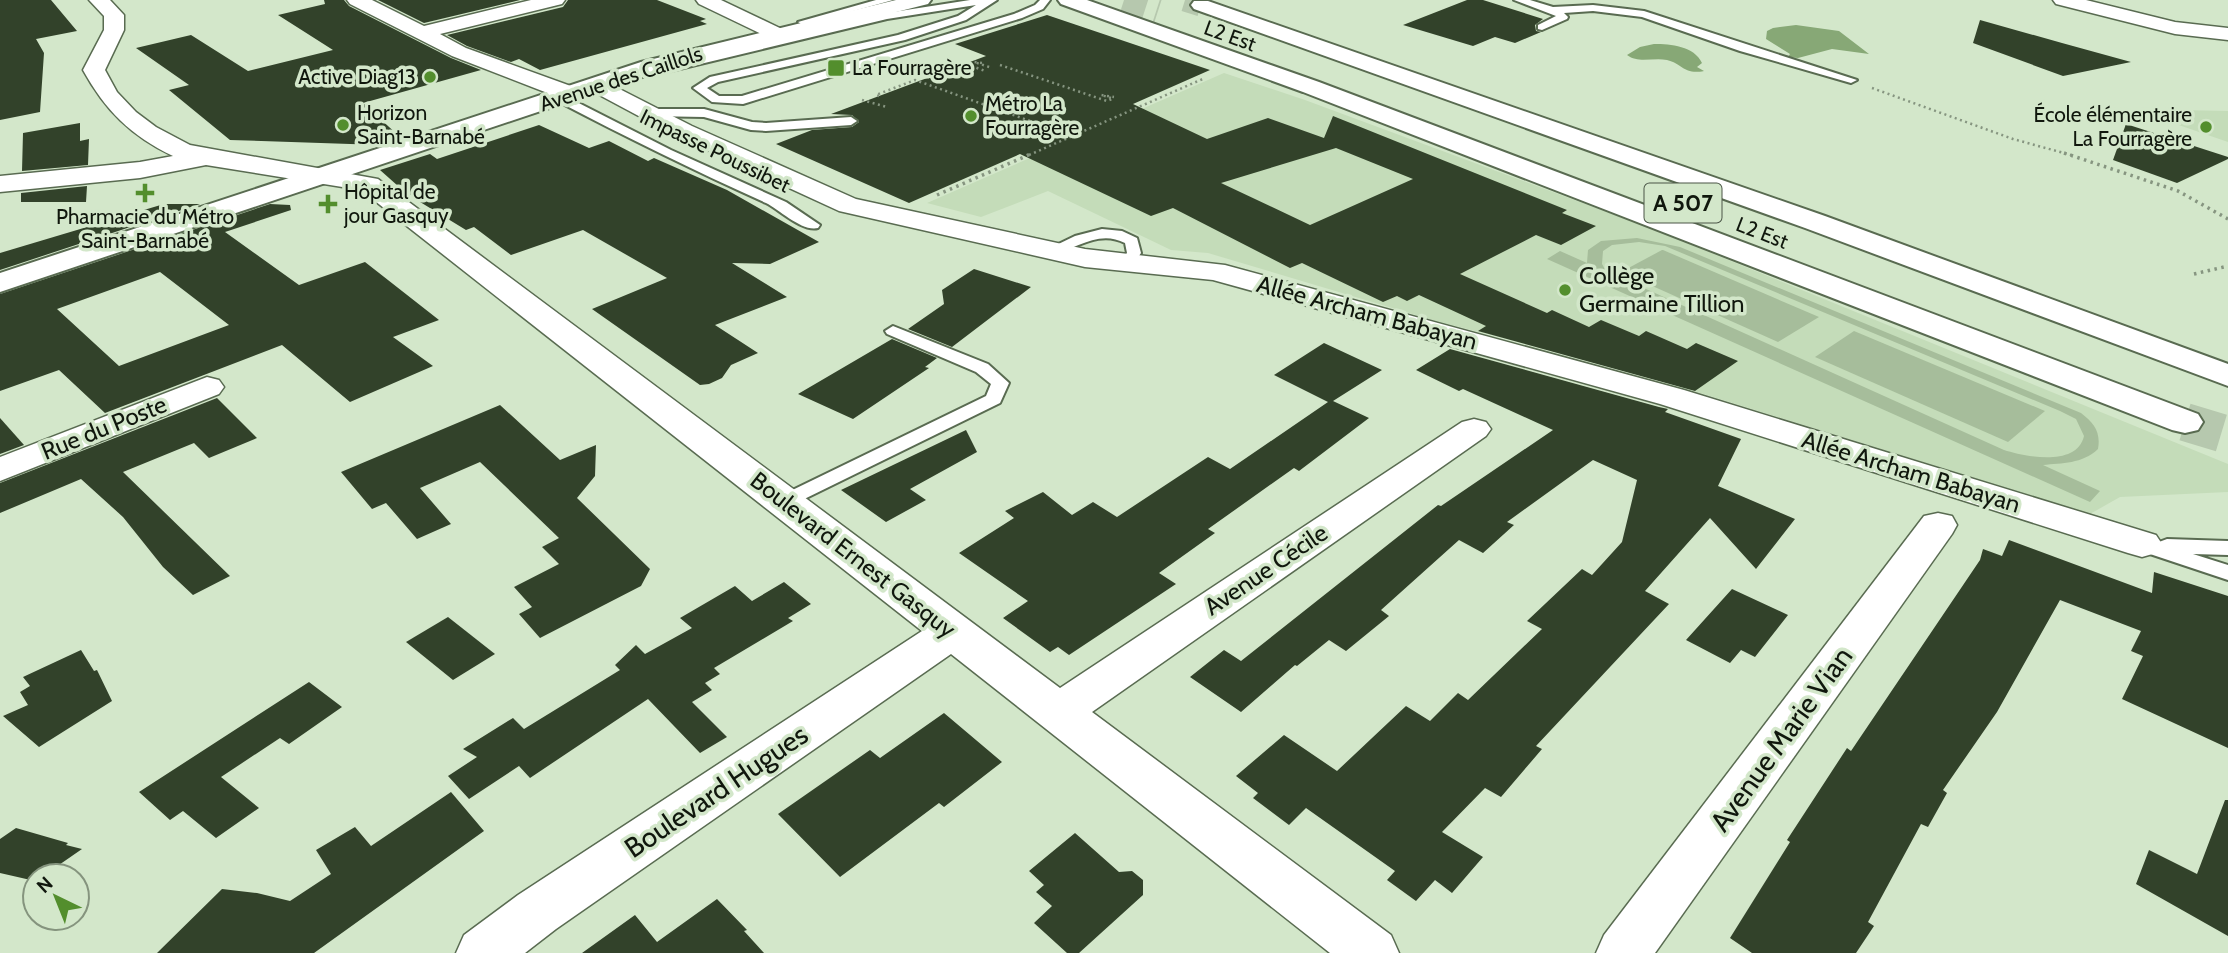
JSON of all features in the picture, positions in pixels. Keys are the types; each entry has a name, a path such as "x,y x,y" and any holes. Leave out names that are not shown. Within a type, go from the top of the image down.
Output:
{"main road":[{"name":"Avenue des Caillols","path":"0,283 649,67 920,0"},
{"name":"L2 Est","path":"1068,0 1311,87 2194,414 1785,241 1419,104 1158,11"},
{"path":"1241,0 1990,262 2228,353"},
{"name":"L2 Est","path":"1201,5 1815,222 2228,376"}],"street":[{"path":"99,0 114,15 114,30 94,70 111,100 170,147 208,158"},
{"path":"356,0 459,52 566,96"},
{"path":"416,30 527,0"},
{"path":"416,30 555,0"},
{"path":"706,0 777,34"},
{"path":"2063,0 2175,29 2228,34"},
{"path":"2120,0 2200,12"},
{"name":"Allée Archam Babayan","path":"598,85 684,131 848,205 1051,251 1214,271 1672,397 2142,544"},
{"path":"0,184 140,170 208,158"},
{"name":"Boulevard Ernest Gasquy","path":"208,158 365,181 1371,953"},
{"name":"Rue du Poste","path":"0,470 207,387"},
{"name":"Avenue Cécile","path":"1058,712 1474,429"},
{"name":"Avenue Marie Vian","path":"1623,953 1938,525"},
{"name":"Boulevard Hugues","path":"483,953 537,912 952,632"}],"lane":[{"path":"803,22 888,0"},
{"path":"598,85 887,16 986,0"},
{"path":"992,0 962,18 901,38 713,79 699,88 716,100 743,100 1018,16 1039,7 1045,0"},
{"path":"1519,0 1553,10 1563,17 1542,27"},
{"path":"1553,10 1593,8 1644,14 1735,46 1851,80"},
{"name":"Impasse Poussibet","path":"566,96 666,153 781,205 813,225"},
{"path":"653,113 704,113 751,126 766,127 851,121"},
{"path":"783,502 994,399 1000,383 982,368 893,331"},
{"path":"2142,544 2228,548"},
{"path":"2142,544 2228,573"}],"path":[{"path":"961,62 985,71"},
{"path":"982,63 974,62 992,68"},
{"path":"1000,65 1107,101 1112,99 1101,95 1114,97"},
{"path":"891,215 1216,73"},
{"path":"879,96 876,95 915,80 1047,127 1039,130 1027,126 1041,129"},
{"path":"1851,80 2013,139 2086,159 2178,191 2228,219"},
{"path":"2194,274 2228,266"}],"shaded area":[{"path":"1796,25 1839,31 1869,54 1832,49 1798,58 1788,57 1790,54 1766,39 1767,31 1773,28"},
{"path":"1654,44 1675,46 1694,53 1702,63 1697,67 1704,71 1688,70 1667,60 1641,60 1627,55 1640,47"},
{"name":"Collège Germaine Tillion","path":"1224,73 1305,100 1650,228 2228,464 2228,492 2120,497 2090,514 1617,367 1436,321 1208,253 1171,250 1048,191 981,217 927,203"},
{"name":"École élémentaire La Fourragère","path":"2228,111 2228,142 2141,112"},
{"path":"1637,238 1680,247 2081,413 2096,428 2098,449 2079,460 2043,465 2100,491 2090,502 1547,259 1560,251 1587,263 1588,250 1601,241","holes":["1639,242 1665,246 2060,411 2076,419 2084,436 2079,446 2061,456 2037,457 2004,450 1606,271 1602,264 1603,251 1612,245"]},
{"path":"1662,250 1819,317 1778,342 1621,272"},
{"path":"1854,331 2045,411 2008,442 1815,357"}],"building":[{"path":"0,0 51,0 77,31 36,39 44,53 40,112 0,120"},
{"path":"324,0 344,0 349,6 451,58 481,70 363,103 401,138 380,145 230,140 169,90 189,85 136,48 191,35 248,71 333,50 278,15 325,4"},
{"path":"378,0 520,0 424,23"},
{"path":"568,0 657,0 706,19 700,21 707,24 540,70 519,59 511,62 467,46 447,35 563,7"},
{"path":"1467,0 1483,0 1543,19 1535,25 1536,31 1541,32 1515,43 1495,37 1473,46 1403,25"},
{"path":"1047,15 1210,70 1133,104 1207,139 1268,118 1324,138 1333,116 1567,210 1562,213 1596,226 1561,245 1536,235 1460,274 1547,313 1552,310 1589,327 1601,320 1639,336 1646,331 1687,349 1696,343 1738,361 1695,391 1478,331 1486,326 1419,295 1407,301 1397,296 1383,302 1302,263 1290,268 1173,208 1151,216 1020,154 909,203 776,144 812,130 852,127 859,122 852,115 831,114 986,56 955,44","holes":["1336,148 1413,179 1310,225 1221,183"]},
{"path":"1980,20 2131,62 2063,76 1973,43"},
{"path":"80,123 80,141 89,139 88,165 22,171 23,133"},
{"path":"2126,124 2228,159 2177,183 2113,160"},
{"path":"539,125 589,148 609,141 648,161 654,158 727,190 819,242 770,264 732,263 787,297 715,325 758,353 731,365 722,378 700,385 592,309 667,278 583,230 511,255 474,227 466,230 407,194 380,170 430,154 437,159"},
{"path":"87,186 86,202 21,202 21,193"},
{"path":"164,204 200,204 0,270 0,253"},
{"path":"270,204 290,205 291,210 225,232 299,285 365,262 439,320 393,337 433,366 350,402 282,345 105,413 59,370 0,391 0,294","holes":["160,272 229,325 119,366 57,309"]},
{"path":"974,269 1031,287 952,347 908,329 944,304 942,290"},
{"path":"892,339 937,358 925,367 929,368 853,419 798,394"},
{"path":"1324,343 1382,370 1333,401 1369,418 1299,471 1294,468 1208,529 1215,533 1159,573 1176,584 1069,655 1058,647 1050,652 1003,618 1028,601 959,553 1014,518 1005,511 1043,492 1072,515 1093,502 1117,517 1208,457 1230,469 1328,402 1274,375"},
{"path":"1450,349 1668,409 1665,412 1741,439 1718,486 1795,519 1756,569 1710,518 1645,591 1669,604 1536,746 1542,749 1501,797 1485,788 1442,832 1483,857 1452,893 1435,880 1416,901 1387,880 1395,871 1306,808 1289,825 1253,798 1258,793 1236,776 1284,735 1337,771 1406,706 1430,721 1458,693 1468,700 1542,629 1527,621 1582,569 1592,575 1622,542 1637,480 1593,460 1507,522 1514,525 1483,553 1459,540 1381,610 1389,616 1346,651 1329,640 1295,665 1241,712 1190,677 1224,650 1241,661 1438,505 1441,506 1553,430 1416,370"},
{"path":"217,398 257,438 209,458 194,443 123,472 230,576 193,595 163,567 123,517 81,479 0,513 0,483"},
{"path":"500,405 560,460 596,445 595,476 577,498 650,569 641,586 540,638 519,614 532,607 514,587 559,564 542,547 559,538 480,462 420,488 451,524 417,539 386,503 372,509 341,472"},
{"path":"0,418 24,445 0,454"},
{"path":"966,430 977,452 910,489 926,500 886,522 841,490"},
{"path":"2009,540 2152,593 2154,572 2228,596 2228,748 2122,699 2143,656 2131,651 2141,631 2060,600 1997,712 1943,790 1947,793 1928,827 1921,824 1868,922 1874,926 1856,953 1752,953 1730,938 1790,842 1787,840 1847,748 1851,751 1980,560 1983,549 2002,556"},
{"path":"784,582 811,604 788,618 793,621 714,668 720,674 705,683 712,690 692,702 727,737 700,753 648,699 530,778 519,766 469,799 448,776 477,757 463,749 513,718 524,729 620,670 615,665 636,645 645,654 692,628 680,618 735,586 752,601"},
{"path":"1732,589 1788,615 1755,657 1741,650 1730,663 1686,640"},
{"path":"448,617 495,654 453,680 406,642"},
{"path":"81,650 94,671 97,670 112,701 39,747 3,716 28,705 20,692 30,686 23,677"},
{"path":"309,682 342,707 289,744 280,738 221,777 259,808 216,838 183,811 170,820 139,792"},
{"path":"944,713 1002,762 944,807 939,803 840,877 778,814 870,750 880,758"},
{"path":"451,792 484,831 314,953 157,953 222,889 257,893 290,901 331,874 316,850 355,827 371,846"},
{"path":"2225,800 2228,800 2228,936 2136,884 2149,850 2197,874"},
{"path":"16,828 82,849 63,862 21,862 21,878 0,873 0,839"},
{"path":"1075,833 1119,872 1132,871 1143,880 1143,895 1079,953 1067,953 1034,923 1052,906 1036,892 1044,885 1029,871"},
{"path":"717,899 747,930 744,931 764,953 582,953 635,915 657,942"}],"tunnel":[{"path":"1124,0 1158,11"},
{"path":"1185,0 1201,5"},
{"path":"2185,422 2228,435"}],"place":[{"name":"La Fourragère","path":"836,68"},
{"name":"Active Diag13","path":"430,77"},
{"name":"Métro La Fourragère","path":"971,116"},
{"name":"Horizon Saint-Barnabé","path":"343,125"},
{"name":"École élémentaire La Fourragère","path":"2206,127"},
{"name":"Pharmacie du Métro Saint-Barnabé","path":"145,193"},
{"name":"Hôpital de jour Gasquy","path":"328,204"},
{"name":"Collège Germaine Tillion","path":"1565,290"}]}
